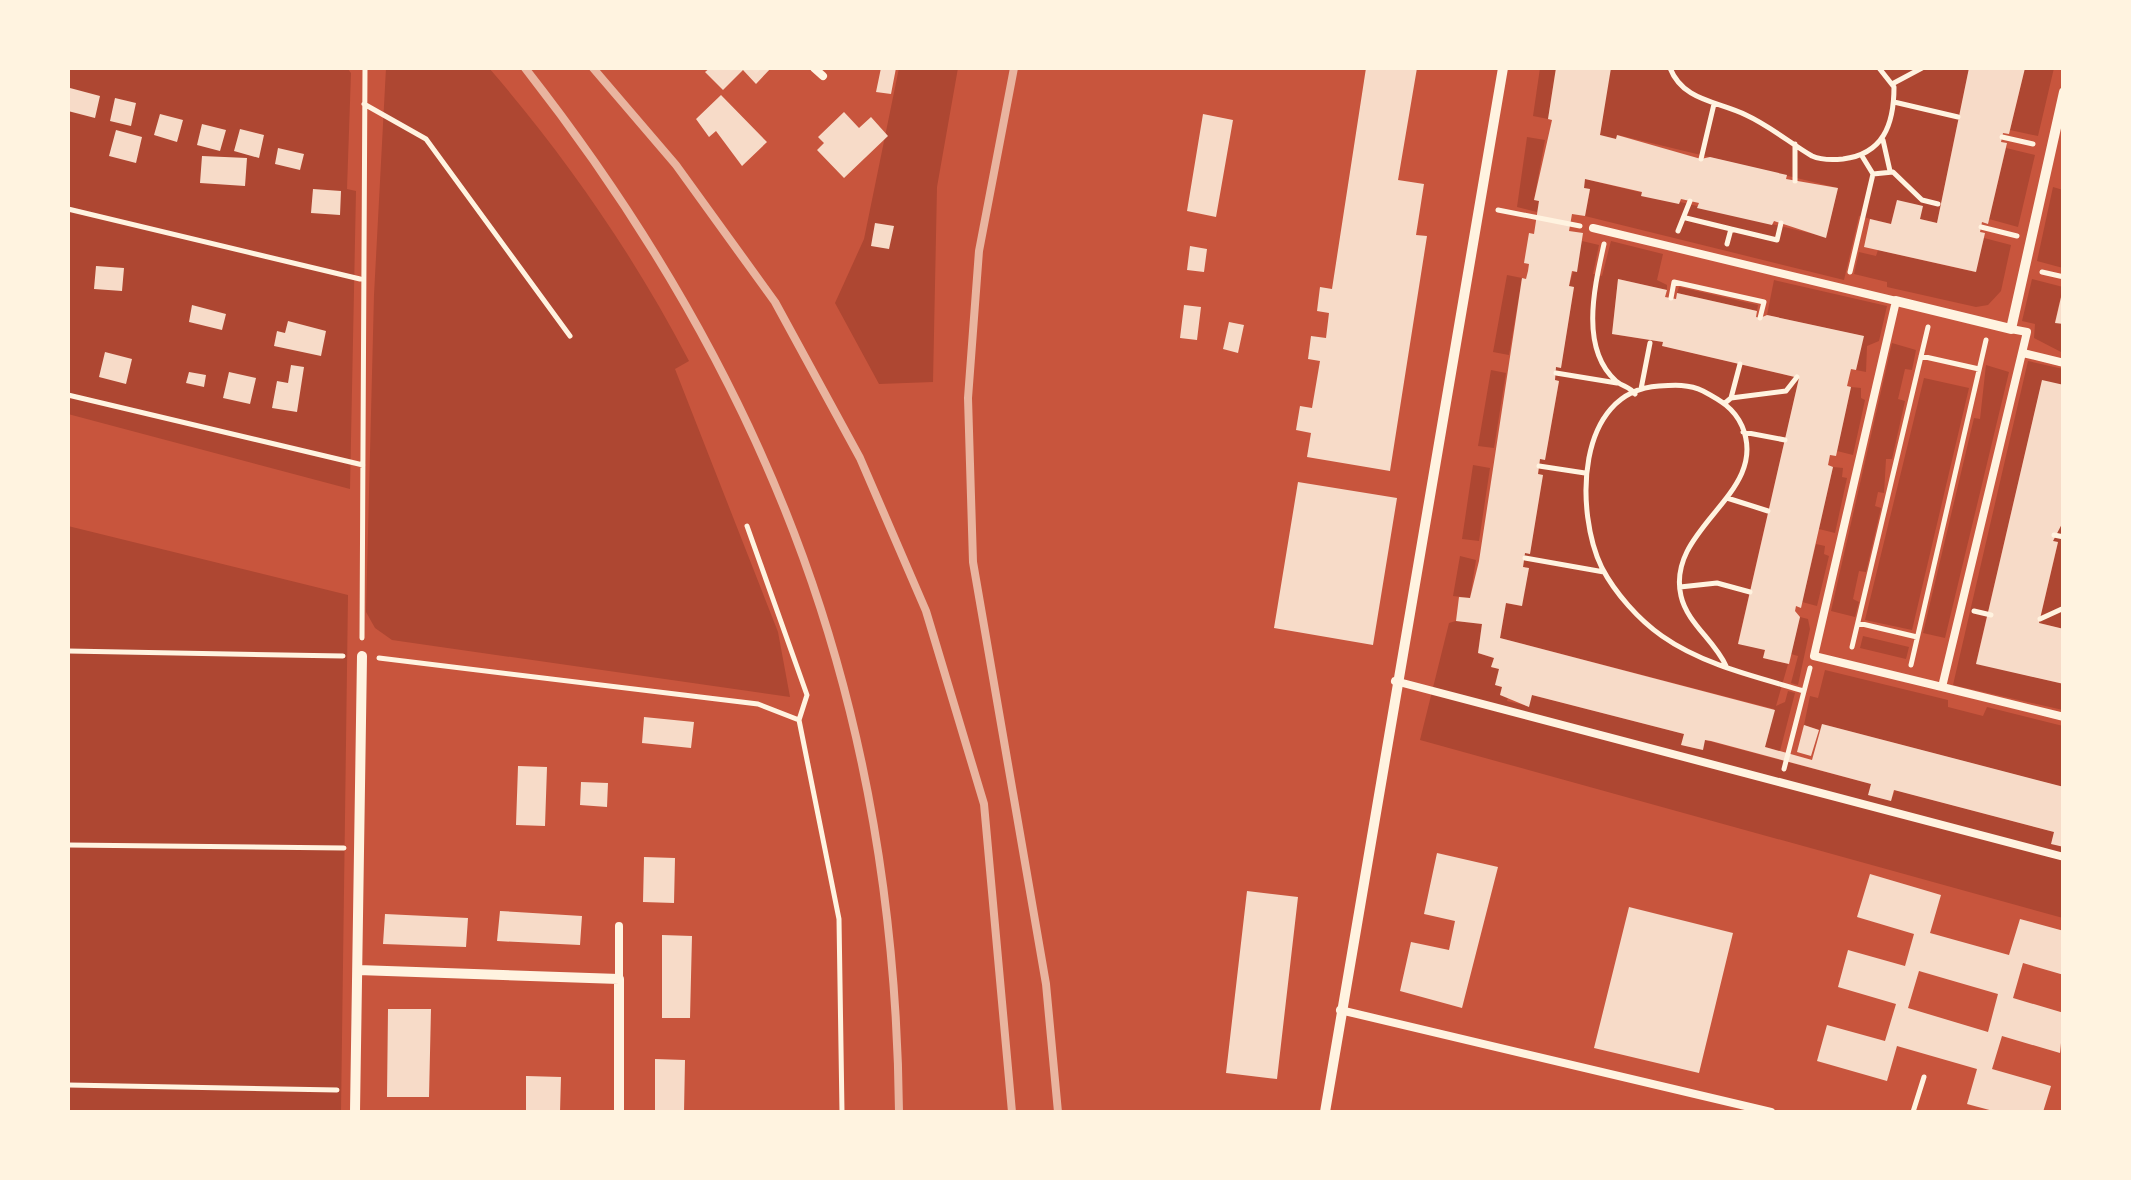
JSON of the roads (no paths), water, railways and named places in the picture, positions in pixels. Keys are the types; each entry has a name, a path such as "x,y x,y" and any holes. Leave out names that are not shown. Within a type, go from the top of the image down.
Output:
{"street":[{"path":"1325,1112 1395,681 1503,68"},
{"path":"1896,301 2010,328 2064,92"},
{"path":"355,1112 362,656"},
{"path":"358,970 619,979 619,1112"}],"lane":[{"path":"814,68 823,76"},
{"path":"1593,228 1896,301 1814,656 2064,716"},
{"path":"1942,687 2028,332 2010,328"},
{"path":"2023,353 2064,362"},
{"path":"1395,681 2064,857"},
{"path":"619,926 619,979"},
{"path":"1340,1010 1771,1112"}],"railway":[{"path":"525,68 612,187 687,307 751,431 803,557 844,688 874,824 892,965 899,1112"},
{"path":"593,68 676,165 775,302 860,458 926,611 984,804 1012,1112"},
{"path":"1014,68 979,251 968,398 973,562 1046,984 1058,1112"}]}
